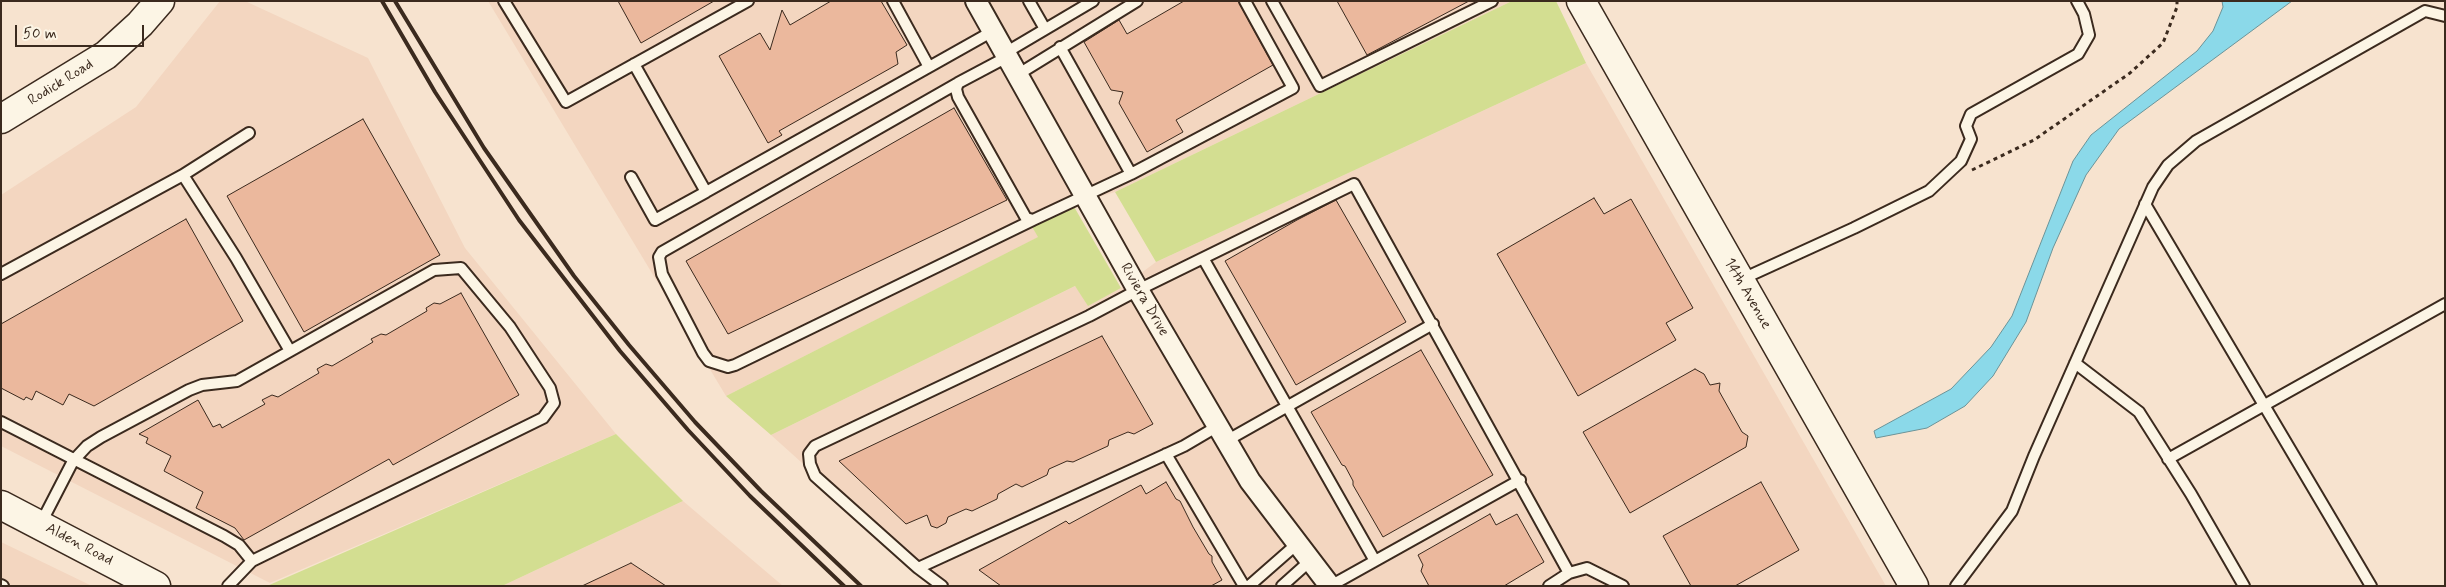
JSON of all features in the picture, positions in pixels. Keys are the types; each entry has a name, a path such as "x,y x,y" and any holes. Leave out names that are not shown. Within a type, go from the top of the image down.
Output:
{"main road":[{"name":"Rodick Road","path":"1,119 106,55 140,24 160,1"},
{"name":"14th Avenue","path":"1581,1 1914,586"},
{"name":"Alden Road","path":"1,505 156,586"}],"street":[{"name":"Riviera Drive","path":"976,1 1138,290 1250,481 1330,586"}],"lane":[{"path":"504,1 566,102 748,1"},
{"path":"893,1 929,67"},
{"path":"1029,1 1045,29"},
{"path":"1092,1 1006,55 662,252 659,257 662,274 709,361 728,367 735,365 1131,174 1293,88 1245,1"},
{"path":"1017,75 1137,1"},
{"path":"1272,1 1320,86 1492,1"},
{"path":"1740,280 1854,228 1929,191 1961,160 1971,139 1966,126 1971,114 2078,54 2089,35 2084,14 2077,1"},
{"path":"1956,586 2012,511 2145,204 2153,187 2168,165 2196,141 2425,11 2445,16"},
{"path":"631,177 655,220 992,31"},
{"path":"1060,48 1131,174"},
{"path":"634,64 706,192"},
{"path":"958,83 956,89 958,97 1026,218 1033,220"},
{"path":"1,274 183,176 249,133"},
{"path":"183,176 236,258 290,351"},
{"path":"942,586 918,568 815,476 810,464 809,454 812,450 824,442 1089,316 1354,184 1520,480 1570,574"},
{"path":"2145,204 2371,586"},
{"path":"1203,258 1375,561"},
{"path":"40,525 75,458 87,446 101,437 189,390 202,385 237,381 434,270 461,268 510,326 550,388 554,403 543,418 252,561 228,586"},
{"path":"2168,459 2445,304"},
{"path":"918,568 1166,454 1222,434 1286,407 1433,324"},
{"path":"2075,363 2139,412 2244,586"},
{"path":"1,422 75,458 224,536 238,545 252,561"},
{"path":"1166,454 1244,586"},
{"path":"1330,586 1520,480"},
{"path":"1249,586 1298,544"},
{"path":"1282,586 1310,560"},
{"path":"1549,586 1570,574 1587,568 1623,586"}],"path":[{"path":"1964,174 2034,140 2130,73 2163,43 2177,7 2177,1"}],"shaded area":[{"path":"220,1 245,1 368,58 465,248 616,434 270,583 1,446 1,195 136,107"},
{"path":"488,1 1512,1 1115,192 1073,205 1031,225 1039,237 726,396"},
{"path":"1586,63 1886,586 939,586 771,435 1075,286 1089,305 1121,288 1156,262"},
{"path":"683,501 783,586 502,586"},
{"path":"1,542 92,586 1,586"}],"green space":[{"path":"1512,1 1556,1 1586,63 1156,262 1115,192"},
{"path":"1073,205 1121,288 1088,306 1075,286 771,435 726,396 1038,237 1031,225"},
{"path":"616,434 683,501 502,586 267,586"}],"water":[{"path":"2222,1 2292,1 2119,129 2086,175 2053,248 2026,322 1993,376 1965,406 1927,428 1876,438 1874,431 1951,389 1991,347 2012,316 2073,161 2091,135 2197,51 2213,31 2223,7"}],"building":[{"path":"618,1 714,1 641,43"},
{"path":"831,1 881,1 907,45 896,52 898,64 779,131 782,135 768,143 719,56 760,33 770,50 782,10 790,25"},
{"path":"1184,1 1238,1 1273,65 1176,120 1183,132 1147,152 1119,103 1123,92 1111,90 1084,42 1119,20 1127,34"},
{"path":"1337,1 1469,1 1367,55"},
{"path":"954,108 1007,200 728,334 686,261"},
{"path":"363,119 440,255 304,332 227,196"},
{"path":"1594,198 1604,214 1631,199 1693,308 1666,323 1676,340 1578,396 1497,254"},
{"path":"1336,200 1406,322 1296,385 1225,261"},
{"path":"186,219 243,321 94,406 69,394 63,405 36,391 32,400 26,397 24,400 1,388 1,324"},
{"path":"461,293 519,395 393,465 389,459 244,540 235,528 196,508 203,492 164,471 171,456 146,443 148,438 139,434 198,400 213,427 220,424 222,428 265,404 262,400 272,395 278,397 319,373 317,369 326,364 332,366 373,342 371,339 381,334 386,335 427,311 426,308 434,303 440,304"},
{"path":"1102,336 1153,424 1134,434 1128,432 1109,440 1108,446 1073,462 1067,461 1049,469 1047,475 1022,487 1016,484 998,494 997,499 972,511 966,509 948,517 946,523 937,528 931,526 927,515 906,524 839,461"},
{"path":"1421,350 1493,475 1383,537 1353,485 1353,481 1345,466 1342,465 1311,412"},
{"path":"1695,369 1704,374 1710,385 1720,383 1719,391 1742,432 1748,436 1746,447 1630,513 1583,432"},
{"path":"1166,482 1176,499 1180,501 1193,527 1212,556 1212,562 1222,580 1211,586 1001,586 979,570 1066,521 1069,524 1141,485 1146,494"},
{"path":"1761,482 1799,550 1735,586 1691,586 1663,536"},
{"path":"1490,514 1496,525 1517,514 1544,562 1504,586 1429,586 1421,571 1423,565 1418,555"},
{"path":"631,563 666,586 582,586"}],"railway":[{"path":"382,1 435,92 519,220 620,351 688,430 750,496 844,586"},
{"path":"395,1 484,148 574,276 629,345 695,422 761,491 861,586"}]}
